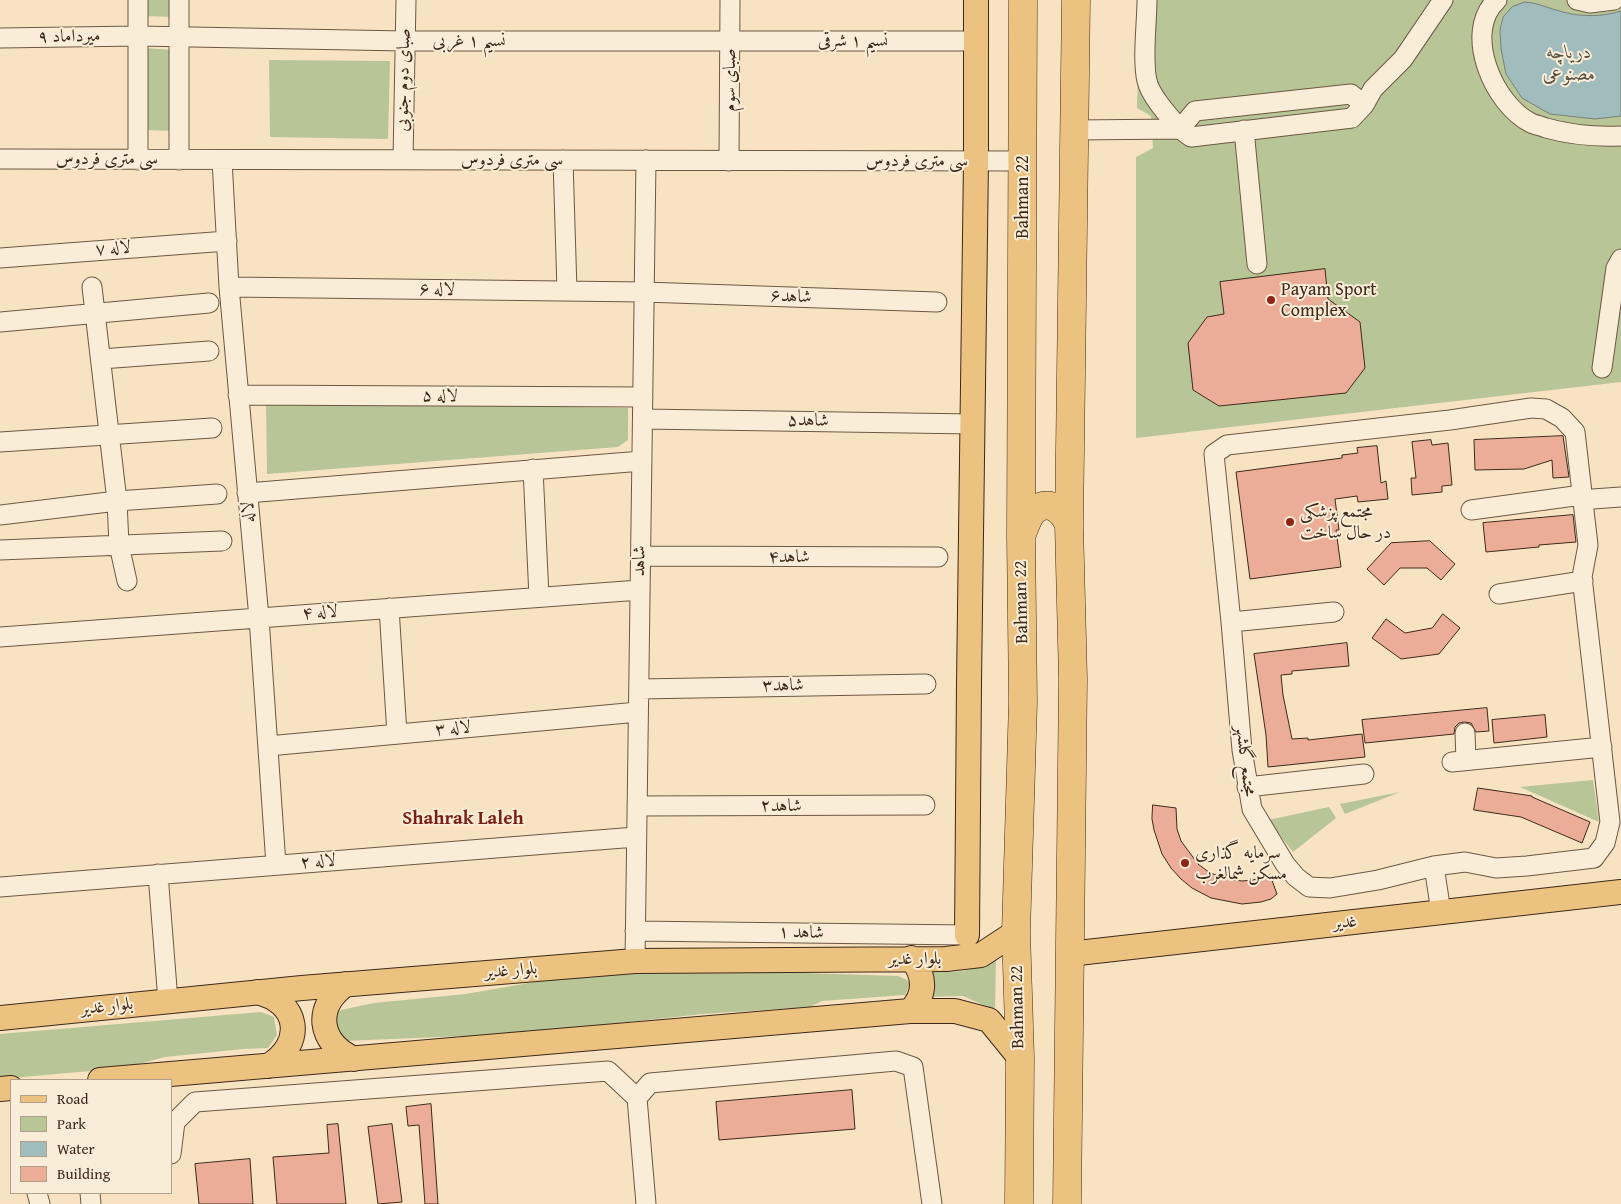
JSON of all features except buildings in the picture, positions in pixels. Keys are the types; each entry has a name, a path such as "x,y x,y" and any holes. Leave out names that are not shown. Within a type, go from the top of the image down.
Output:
{"highway":[{"name":"Bahman 22","path":"1019,1204 1020,1058 1016,932 1024,702 1021,536 1023,0"},
{"path":"1067,1204 1073,678 1069,525 1076,0"},
{"path":"1021,536 1028,518 1036,509 1047,505 1057,508 1065,515 1069,525"}],"main road":[{"path":"967,935 976,161 976,0"},
{"name":"غدیر","path":"1070,954 1621,892"},
{"name":"بلوار غدیر","path":"0,1018 346,984 635,961 911,958 946,960 981,955 1016,932"},
{"path":"910,1011 919,1000 923,985 922,975 918,966 911,958"},
{"path":"346,984 335,992 327,1004 324,1017 325,1031 331,1043 341,1053 354,1059"},
{"path":"257,992 269,995 280,1002 289,1012 293,1024 288,1050 268,1066"},
{"path":"112,1079 910,1011 955,1011 989,1020 1020,1058"}],"street":[{"path":"138,0 138,160"},
{"path":"179,0 179,160"},
{"name":"صبای دوم جنوبی","path":"403,160 406,0"},
{"name":"صبای سوم","path":"729,161 730,0"},
{"path":"1147,0 1147,82 1160,104 1180,129 1191,136 1352,118 1364,105 1373,89 1403,59 1443,0"},
{"path":"1496,0 1489,7 1481,32 1484,58 1493,84 1512,110 1531,123 1566,134 1597,137 1621,136"},
{"path":"1577,0 1590,3 1614,0"},
{"name":"میرداماد ۹","path":"0,38 179,37"},
{"name":"نسیم ۱ غربی","path":"179,37 405,41 730,42"},
{"name":"نسیم ۱ شرقی","path":"730,42 976,41"},
{"path":"1074,130 1180,129 1195,111 1351,94 1364,105"},
{"path":"1244,130 1257,264"},
{"name":"سی متری فردوس","path":"0,159 1023,161"},
{"name":"لاله","path":"222,160 229,287 259,618 276,865"},
{"path":"563,160 567,291"},
{"name":"شاهد","path":"635,961 646,160"},
{"name":"لاله ۷","path":"0,258 227,241"},
{"path":"1602,368 1616,268 1621,259"},
{"path":"92,287 117,501 119,545 127,581"},
{"name":"لاله ۶","path":"229,287 644,292"},
{"name":"شاهد۶","path":"644,292 937,302"},
{"path":"0,322 96,315 210,303"},
{"path":"101,359 209,351"},
{"name":"لاله ۵","path":"238,395 643,397"},
{"name":"مجتمع گلشهر","path":"1531,408 1546,409 1562,418 1575,432 1587,497 1588,545 1583,582 1610,822 1605,843 1594,858 1496,868 1465,862 1434,866 1378,880 1330,888 1309,887 1296,877 1285,864 1252,809 1247,787 1214,454 1226,445 1450,420 1531,408"},
{"name":"شاهد۵","path":"642,419 973,424"},
{"path":"0,442 212,428"},
{"path":"247,493 642,461"},
{"path":"533,470 539,597"},
{"path":"0,515 117,501 217,494"},
{"path":"1471,510 1587,497 1621,497"},
{"path":"0,550 222,541"},
{"name":"شاهد۴","path":"640,556 938,557"},
{"path":"1499,594 1583,582"},
{"name":"لاله ۴","path":"0,637 640,590"},
{"path":"388,608 397,734"},
{"path":"1231,622 1334,612"},
{"name":"شاهد۳","path":"639,689 926,684"},
{"name":"لاله ۳","path":"268,746 638,712"},
{"path":"1465,733 1459,761 1602,747"},
{"path":"1247,787 1364,774"},
{"name":"شاهد۲","path":"637,806 925,805"},
{"name":"لاله ۲","path":"0,887 636,837"},
{"path":"1434,866 1441,912"},
{"path":"158,874 168,1001"},
{"name":"شاهد ۱","path":"635,931 967,935"},
{"path":"637,1098 650,1083 896,1060 913,1067 932,1204"},
{"path":"172,1146 175,1122 195,1102 608,1071 637,1098 646,1204"}],"green space":[{"path":"145,0 174,0 174,17 144,16"},
{"path":"1140,0 1621,0 1621,382 1136,438 1136,157 1153,148 1151,116 1137,108"},
{"path":"144,48 173,50 175,131 143,130"},
{"path":"269,60 390,61 388,139 270,137"},
{"path":"266,402 628,408 628,440 618,447 267,474"},
{"path":"1593,780 1599,822 1520,787"},
{"path":"1400,792 1345,814 1340,804"},
{"path":"1329,807 1336,818 1293,852 1268,820"},
{"path":"996,958 995,1010 963,996 924,997 927,971 963,971 978,967"},
{"path":"681,969 898,976 907,980 910,984 905,995 822,1001 810,1007 703,1014 514,1034 343,1041 331,1019 341,1010 374,1003 466,994 602,970"},
{"path":"261,1012 274,1017 277,1035 268,1048 165,1057 124,1068 0,1079 0,1034"}],"water":[{"name":"دریاچه مصنوعی","path":"1525,2 1577,15 1592,16 1621,11 1621,116 1595,119 1550,114 1522,98 1506,74 1501,49 1500,30 1503,17 1512,7"}],"place":[{"name":"Payam Sport Complex","path":"1271,300"},
{"name":"مجتمع پزشکی در حال ساخت","path":"1290,522"},
{"name":"سرمایه گذاری مسکن شمالغرب","path":"1185,863"}],"district":[{"name":"Shahrak Laleh","path":"463,819"}]}
